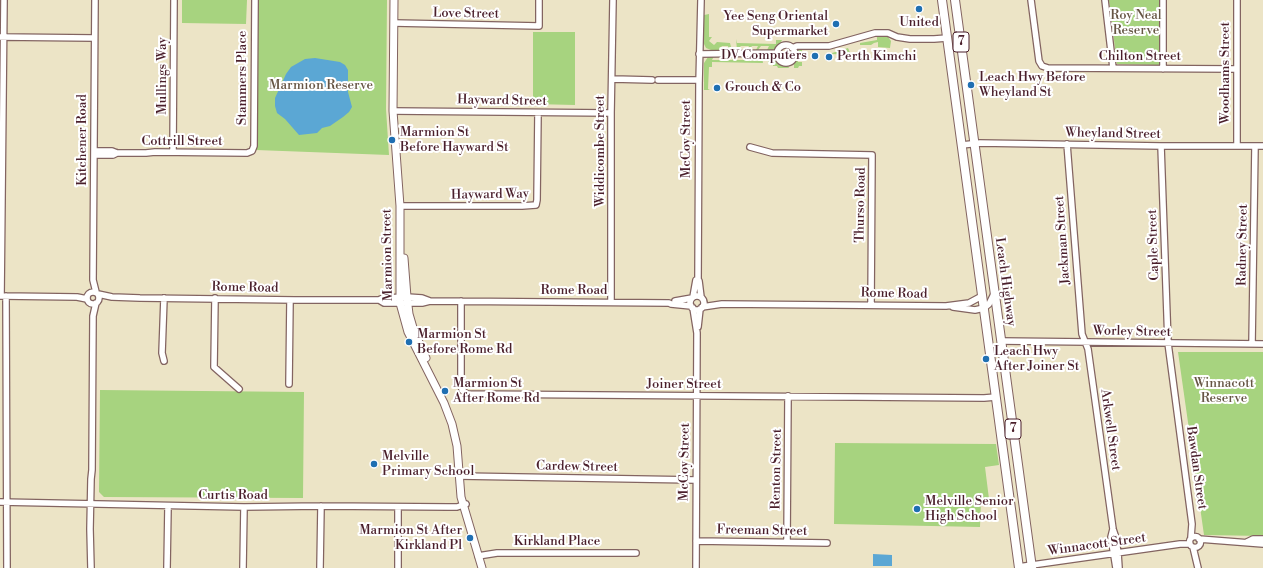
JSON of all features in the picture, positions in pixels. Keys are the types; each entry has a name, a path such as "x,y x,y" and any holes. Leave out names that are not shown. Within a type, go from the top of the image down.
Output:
{"highway":[{"name":"Leach Highway","path":"942,0 1019,568"},
{"name":"Leach Highway","path":"956,0 1032,567"}],"main road":[{"name":"Marmion Street","path":"394,0 396,24"},
{"name":"Marmion Street","path":"398,0 396,24 395,111 403,235 404,300 414,331 446,398 455,421 460,443 461,476 465,505 480,555 482,568"},
{"name":"Marmion Street","path":"480,555 486,568"}],"street":[{"path":"4,0 2,37 2,296 7,568"},
{"name":"Kitchener Road","path":"91,568 94,478 92,470 95,0"},
{"name":"Mullings Way","path":"173,152 174,0"},
{"name":"Stammers Place","path":"247,153 252,151 254,146 255,0"},
{"name":"Love Street","path":"396,24 539,26 539,0"},
{"name":"Widdicombe Street","path":"611,302 611,113 613,79 613,0"},
{"name":"McCoy Street","path":"692,298 698,279 699,54 701,0"},
{"name":"Chilton Street","path":"1030,0 1039,61 1042,66 1048,68 1237,69"},
{"path":"1104,0 1113,68"},
{"path":"1163,69 1164,0"},
{"name":"Woodhams Street","path":"1237,0 1237,146"},
{"path":"792,48 797,46 829,46 876,33 888,33 897,37 910,39 934,40 948,38"},
{"path":"2,37 94,38"},
{"path":"782,45 787,45 792,48 794,53 793,58 787,62 780,60 777,54 778,48 782,45"},
{"path":"699,54 777,54"},
{"path":"613,79 699,80"},
{"name":"Hayward Street","path":"395,111 611,113"},
{"name":"Hayward Way","path":"401,206 536,205 538,113"},
{"name":"Wheyland Street","path":"962,145 975,143 1263,146"},
{"name":"Jackman Street","path":"1067,144 1082,334"},
{"name":"Caple Street","path":"1161,146 1168,343"},
{"name":"Radney Street","path":"1252,344 1255,146"},
{"name":"Thurso Road","path":"750,147 772,153 872,156 872,305"},
{"name":"Cottrill Street","path":"95,153 112,151 117,153 247,153"},
{"name":"McCoy Street","path":"698,279 702,299"},
{"path":"984,308 989,304 995,293"},
{"name":"Rome Road","path":"2,296 379,300 384,303 404,300 422,303 430,301 611,302 669,303 692,307"},
{"path":"698,296 702,299 701,308 696,309 692,307 690,301 692,298 698,296"},
{"name":"Rome Road","path":"701,308 722,304 946,306 969,304 982,296"},
{"path":"164,298 162,353 164,361"},
{"path":"215,298 214,366 239,389"},
{"name":"Rome Road","path":"669,303 671,301 692,298"},
{"name":"Rome Road","path":"702,299 722,304"},
{"path":"289,384 290,300"},
{"name":"Joiner Street","path":"461,302 461,381 462,390 467,394 996,397"},
{"name":"Rome Road","path":"946,306 975,310 984,308"},
{"name":"McCoy Street","path":"692,307 697,333 695,480 696,568"},
{"name":"McCoy Street","path":"697,333 701,308"},
{"name":"Arkwell Street","path":"1082,334 1088,349 1113,529 1111,537 1119,568"},
{"name":"Worley Street","path":"1001,341 1263,344"},
{"name":"Bawdan Street","path":"1168,343 1198,568"},
{"name":"Renton Street","path":"787,542 788,396"},
{"name":"Cardew Street","path":"461,476 695,480"},
{"name":"Curtis Road","path":"0,502 168,507 448,507 465,505"},
{"path":"320,568 321,506"},
{"path":"398,506 398,568"},
{"path":"167,568 168,507"},
{"path":"243,568 244,507"},
{"path":"1247,542 1253,539 1263,539"},
{"name":"Freeman Street","path":"696,541 827,543"},
{"path":"1195,542 1247,542 1263,544"},
{"name":"Winnacott Street","path":"1019,568 1195,542"},
{"name":"Kirkland Place","path":"480,555 497,553 636,554"},
{"name":"Arkwell Street","path":"1116,553 1116,568"}],"green space":[{"path":"182,0 247,0 246,24 182,23"},
{"name":"Marmion Reserve","path":"257,0 387,0 386,109 389,155 256,150"},
{"name":"Roy Neal Reserve","path":"1109,0 1160,0 1160,65 1117,64"},
{"path":"709,14 709,37 712,37 709,41 714,45 717,42 730,43 730,51 728,46 722,46 719,50 711,50 706,48 704,44 704,15"},
{"path":"533,32 575,32 575,105 533,104"},
{"path":"877,36 888,37 891,41 890,48 878,47 878,42 871,45 860,45 860,43 877,40"},
{"path":"736,39 737,43 776,44 776,40 782,40 773,50 767,50 769,46 761,46 758,50 756,50 758,46 752,46 749,50 747,50 749,46 741,46 737,50"},
{"path":"848,48 851,55 832,54 832,53"},
{"path":"800,49 806,49 802,50 802,55 798,55 798,62 802,62 802,66 794,68 794,60"},
{"path":"714,56 712,60 721,60 723,56 725,56 723,60 732,60 736,56 735,60 745,60 748,56 750,56 748,60 757,61 760,56 762,56 763,63 712,62 712,67 709,67 708,89 710,90 704,90 704,63 708,57"},
{"path":"768,57 774,57 780,63 787,64 789,68 778,68 777,66 773,66 773,63 768,63"},
{"name":"Winnacott Reserve","path":"1178,352 1263,352 1263,536 1204,535"},
{"path":"100,390 304,392 303,498 104,497 99,492"},
{"name":"Melville Senior High School","path":"835,443 996,444 999,465 985,467 989,499 981,501 980,527 834,524"}],"water":[{"path":"315,58 340,62 345,65 348,70 348,92 352,107 343,117 330,126 322,128 317,133 299,135 285,119 277,113 275,98 286,74 291,67 305,59"},
{"path":"873,554 892,555 892,566 873,566"}],"place":[{"name":"United","path":"919,9"},
{"name":"Yee Seng Oriental Supermarket","path":"836,24"},
{"name":"DV Computers","path":"815,56"},
{"name":"Perth Kimchi","path":"829,57"},
{"name":"Leach Hwy Before Wheyland St","path":"971,85"},
{"name":"Grouch & Co","path":"717,88"},
{"name":"Marmion St Before Hayward St","path":"392,140"},
{"name":"Marmion St Before Rome Rd","path":"409,342"},
{"name":"Leach Hwy After Joiner St","path":"986,359"},
{"name":"Marmion St After Rome Rd","path":"445,391"},
{"name":"Melville Primary School","path":"374,464"},
{"name":"Melville Senior High School","path":"917,509"},
{"name":"Marmion St After Kirkland Pl","path":"470,538"}]}
